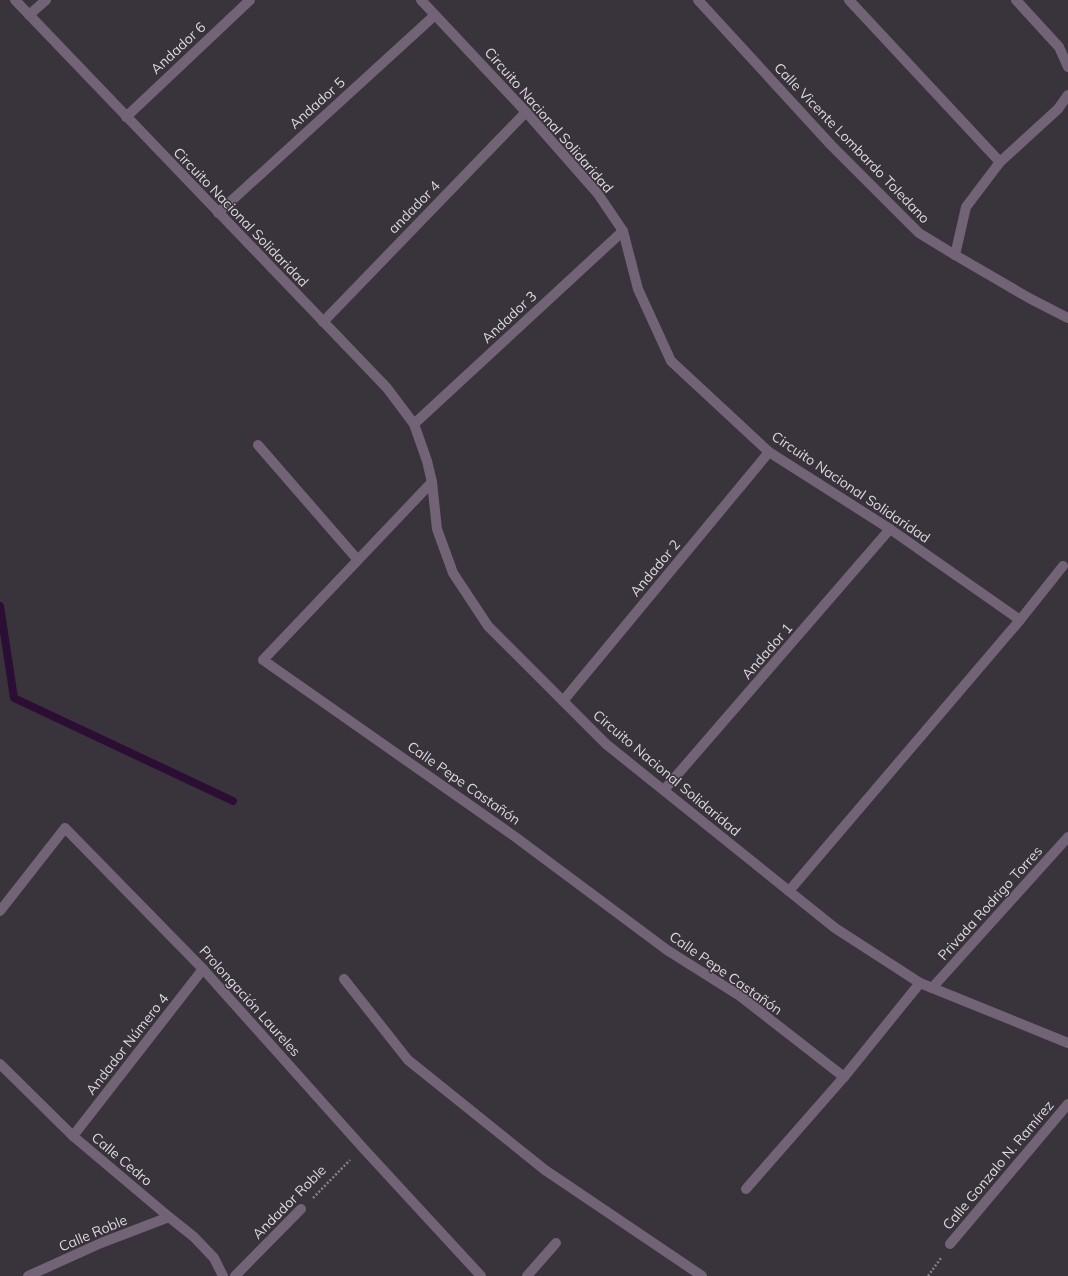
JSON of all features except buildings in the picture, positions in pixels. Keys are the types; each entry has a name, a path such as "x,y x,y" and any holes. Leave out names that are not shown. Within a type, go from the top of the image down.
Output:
{"street":[{"name":"Circuito Nacional Solidaridad","path":"15,0 387,388 414,424 427,460 432,482 437,530 453,573 488,626 606,744 835,928 920,984 1068,1043"},
{"path":"29,15 46,0"},
{"name":"Andador 6","path":"126,117 250,0"},
{"name":"Circuito Nacional Solidaridad","path":"421,0 526,112 598,194 623,231 638,289 671,361 769,452 890,529 1020,620"},
{"name":"Calle Vicente Lombardo Toledano","path":"698,0 831,145 919,233 955,256 1029,298 1068,318"},
{"path":"849,0 1000,162"},
{"path":"1016,0 1059,46 1068,67"},
{"name":"Andador 5","path":"218,213 435,15"},
{"path":"955,256 966,207 1000,162 1058,109 1068,95"},
{"name":"andador 4","path":"323,322 526,112"},
{"name":"Andador 3","path":"414,424 623,231"},
{"path":"258,445 357,559"},
{"name":"Andador 2","path":"563,701 769,452"},
{"name":"Calle Pepe Castañón","path":"432,482 262,660 514,836 667,950 740,996 844,1077"},
{"name":"Andador 1","path":"664,790 890,529"},
{"path":"789,891 1020,620 1064,566"},
{"name":"Prolongación Laureles","path":"0,911 65,828 204,969 363,1148 481,1276"},
{"name":"Privada Rodrigo Torres","path":"932,988 1068,837"},
{"name":"Andador Número 4","path":"73,1136 204,969"},
{"path":"344,979 408,1060 545,1170 702,1276"},
{"path":"746,1189 844,1077 920,984"},
{"name":"Calle Cedro","path":"0,1064 73,1136 194,1237 214,1258 223,1276"},
{"name":"Calle Gonzalo N. Ramírez","path":"950,1244 1068,1104"},
{"name":"Andador Roble","path":"234,1276 301,1209"},
{"name":"Calle Roble","path":"28,1276 101,1243 169,1217"},
{"path":"527,1276 556,1243"}],"path":[{"name":"Andador Roble","path":"301,1209 363,1148"}],"waterway":[{"path":"0,606 14,698 233,801"}]}
